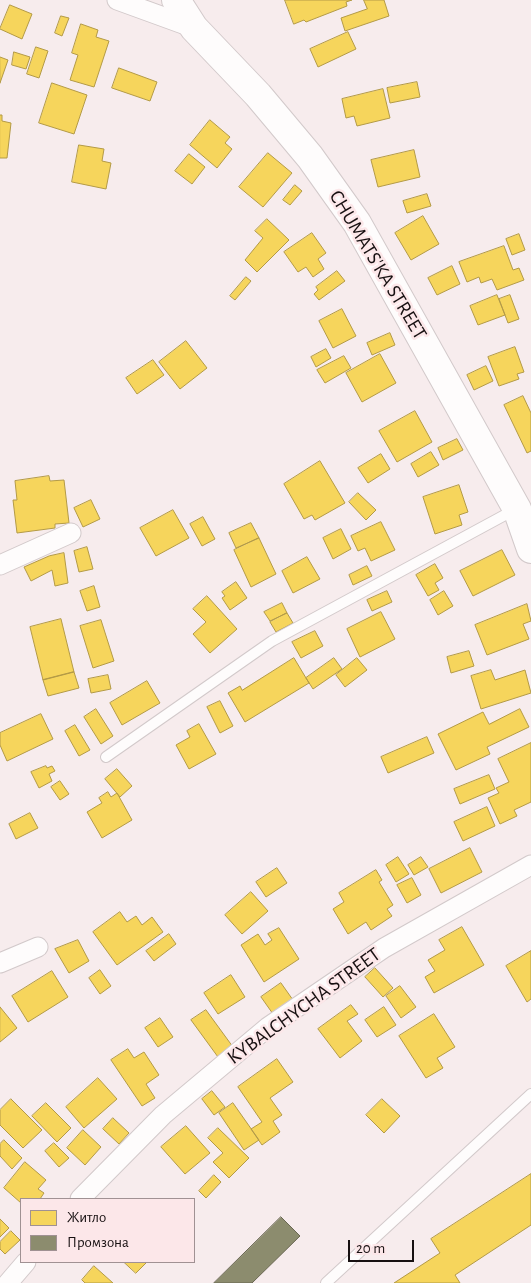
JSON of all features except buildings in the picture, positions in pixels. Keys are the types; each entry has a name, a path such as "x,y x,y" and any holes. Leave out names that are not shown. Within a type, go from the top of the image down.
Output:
{"street":[{"name":"CHUMATS'KA STREET","path":"117,0 194,28 258,95 304,150 357,223 516,509 531,549"},
{"path":"176,0 194,28"},
{"path":"0,565 71,533"},
{"name":"KYBALCHYCHA STREET","path":"81,1198 163,1115 268,1027 384,948 531,865"},
{"path":"0,963 38,947"},
{"path":"8,1283 25,1263"}],"lane":[{"path":"106,757 272,641 516,509"},
{"path":"326,1283 531,1094"}]}
